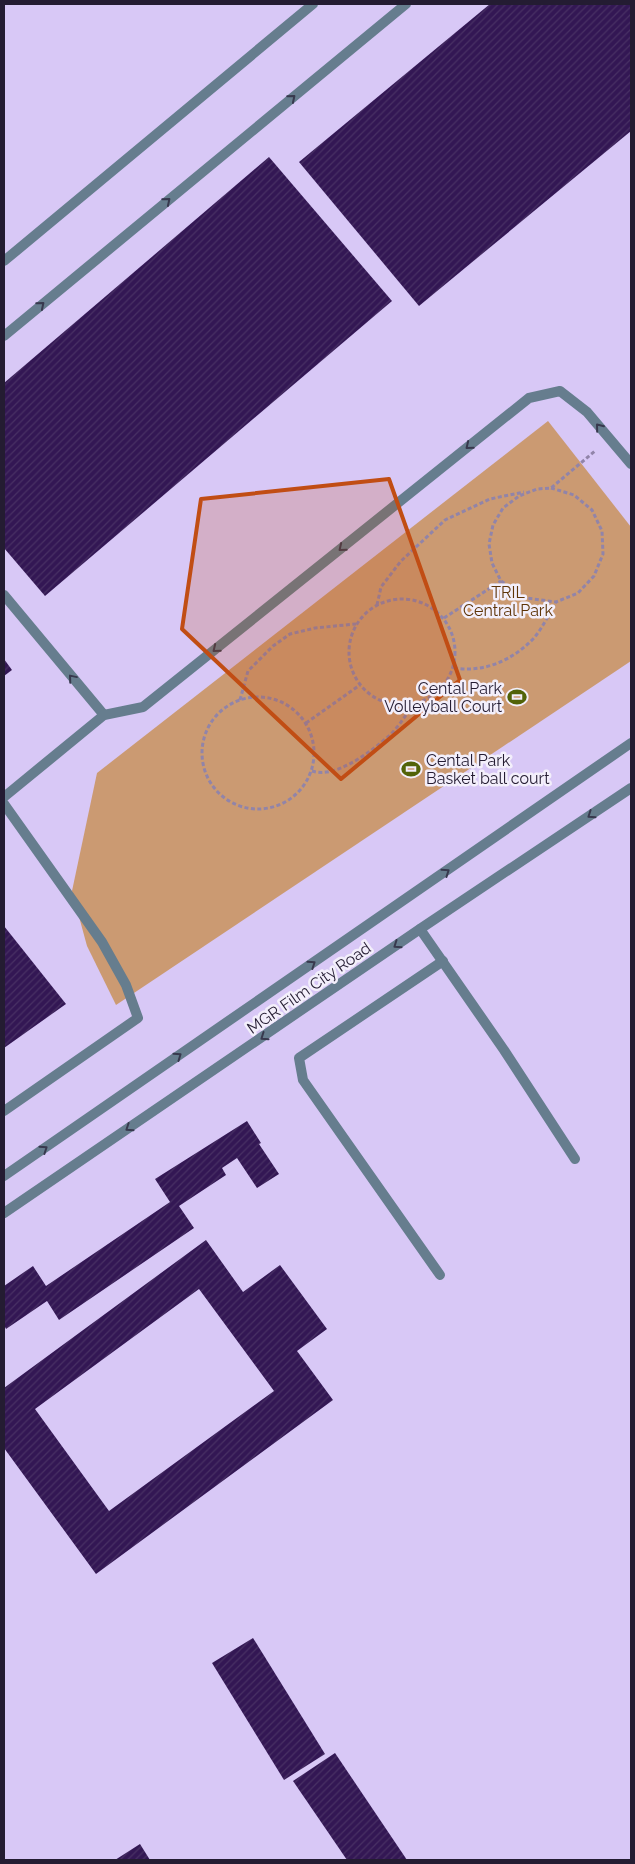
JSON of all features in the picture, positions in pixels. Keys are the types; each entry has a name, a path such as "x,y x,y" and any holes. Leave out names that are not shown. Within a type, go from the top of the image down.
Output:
{"lane":[{"path":"4,261 313,4"},
{"path":"4,336 406,4"},
{"path":"4,797 104,715 143,707 530,398 560,391 587,412 631,464"},
{"path":"4,595 104,715"},
{"path":"4,1176 631,743"},
{"name":"MGR Film City Road","path":"4,1213 420,929 631,788"},
{"path":"4,804 102,942 126,985 138,1018 4,1111"},
{"path":"420,929 504,1050 575,1158"},
{"path":"440,1275 303,1080 299,1058 443,961"}],"path":[{"path":"551,488 609,439"},
{"path":"376,604 382,587 401,561 445,520 490,499 537,489 551,488 574,495 592,510 602,531 603,554 594,576 578,593 556,602 526,598 501,580 492,563 489,544 493,525 503,508 519,496 537,489"},
{"path":"444,618 501,580"},
{"path":"394,599 413,599 430,606 444,618 453,633 456,651 454,668 445,684 431,697 414,704 394,705 375,699 360,685 350,666 349,644 356,624 376,604 394,599"},
{"path":"454,668 482,669 498,663 520,649 533,638 544,624 556,602"},
{"path":"240,700 248,671 273,646 290,634 315,628 356,624"},
{"path":"306,723 360,685"},
{"path":"258,697 277,700 294,709 306,723 312,738 314,754 312,771 298,792 277,806 252,809 228,801 210,783 202,759 205,734 218,713 240,700 258,697"},
{"path":"312,771 319,773 337,770 360,757 390,734 414,704"}],"highlighted area":[{"path":"389,479 460,680 341,779 182,629 201,499"}],"green space":[{"name":"TRIL Central Park","path":"548,421 631,527 631,661 116,1005 87,946 72,891 97,773"}],"building":[{"path":"490,4 631,4 631,131 419,306 299,162"},
{"path":"269,157 392,301 45,596 4,548 4,383"},
{"path":"4,659 12,670 4,676"},
{"path":"4,926 66,1004 4,1048"},
{"path":"247,1121 261,1143 259,1144 279,1174 257,1188 237,1158 222,1168 226,1175 179,1206 194,1228 59,1320 47,1301 6,1329 4,1325 4,1286 33,1266 46,1286 170,1202 155,1179"},
{"path":"206,1240 243,1292 280,1265 327,1329 297,1351 333,1400 96,1574 4,1448 4,1388","holes":["199,1289 274,1391 109,1511 35,1409"]},
{"path":"253,1638 325,1754 284,1780 212,1663"},
{"path":"335,1753 407,1860 347,1860 293,1781"},
{"path":"140,1844 150,1860 115,1860"}],"place":[{"name":"Cental Park Volleyball Court","path":"517,697"},
{"name":"Cental Park Basket ball court","path":"411,769"}]}
